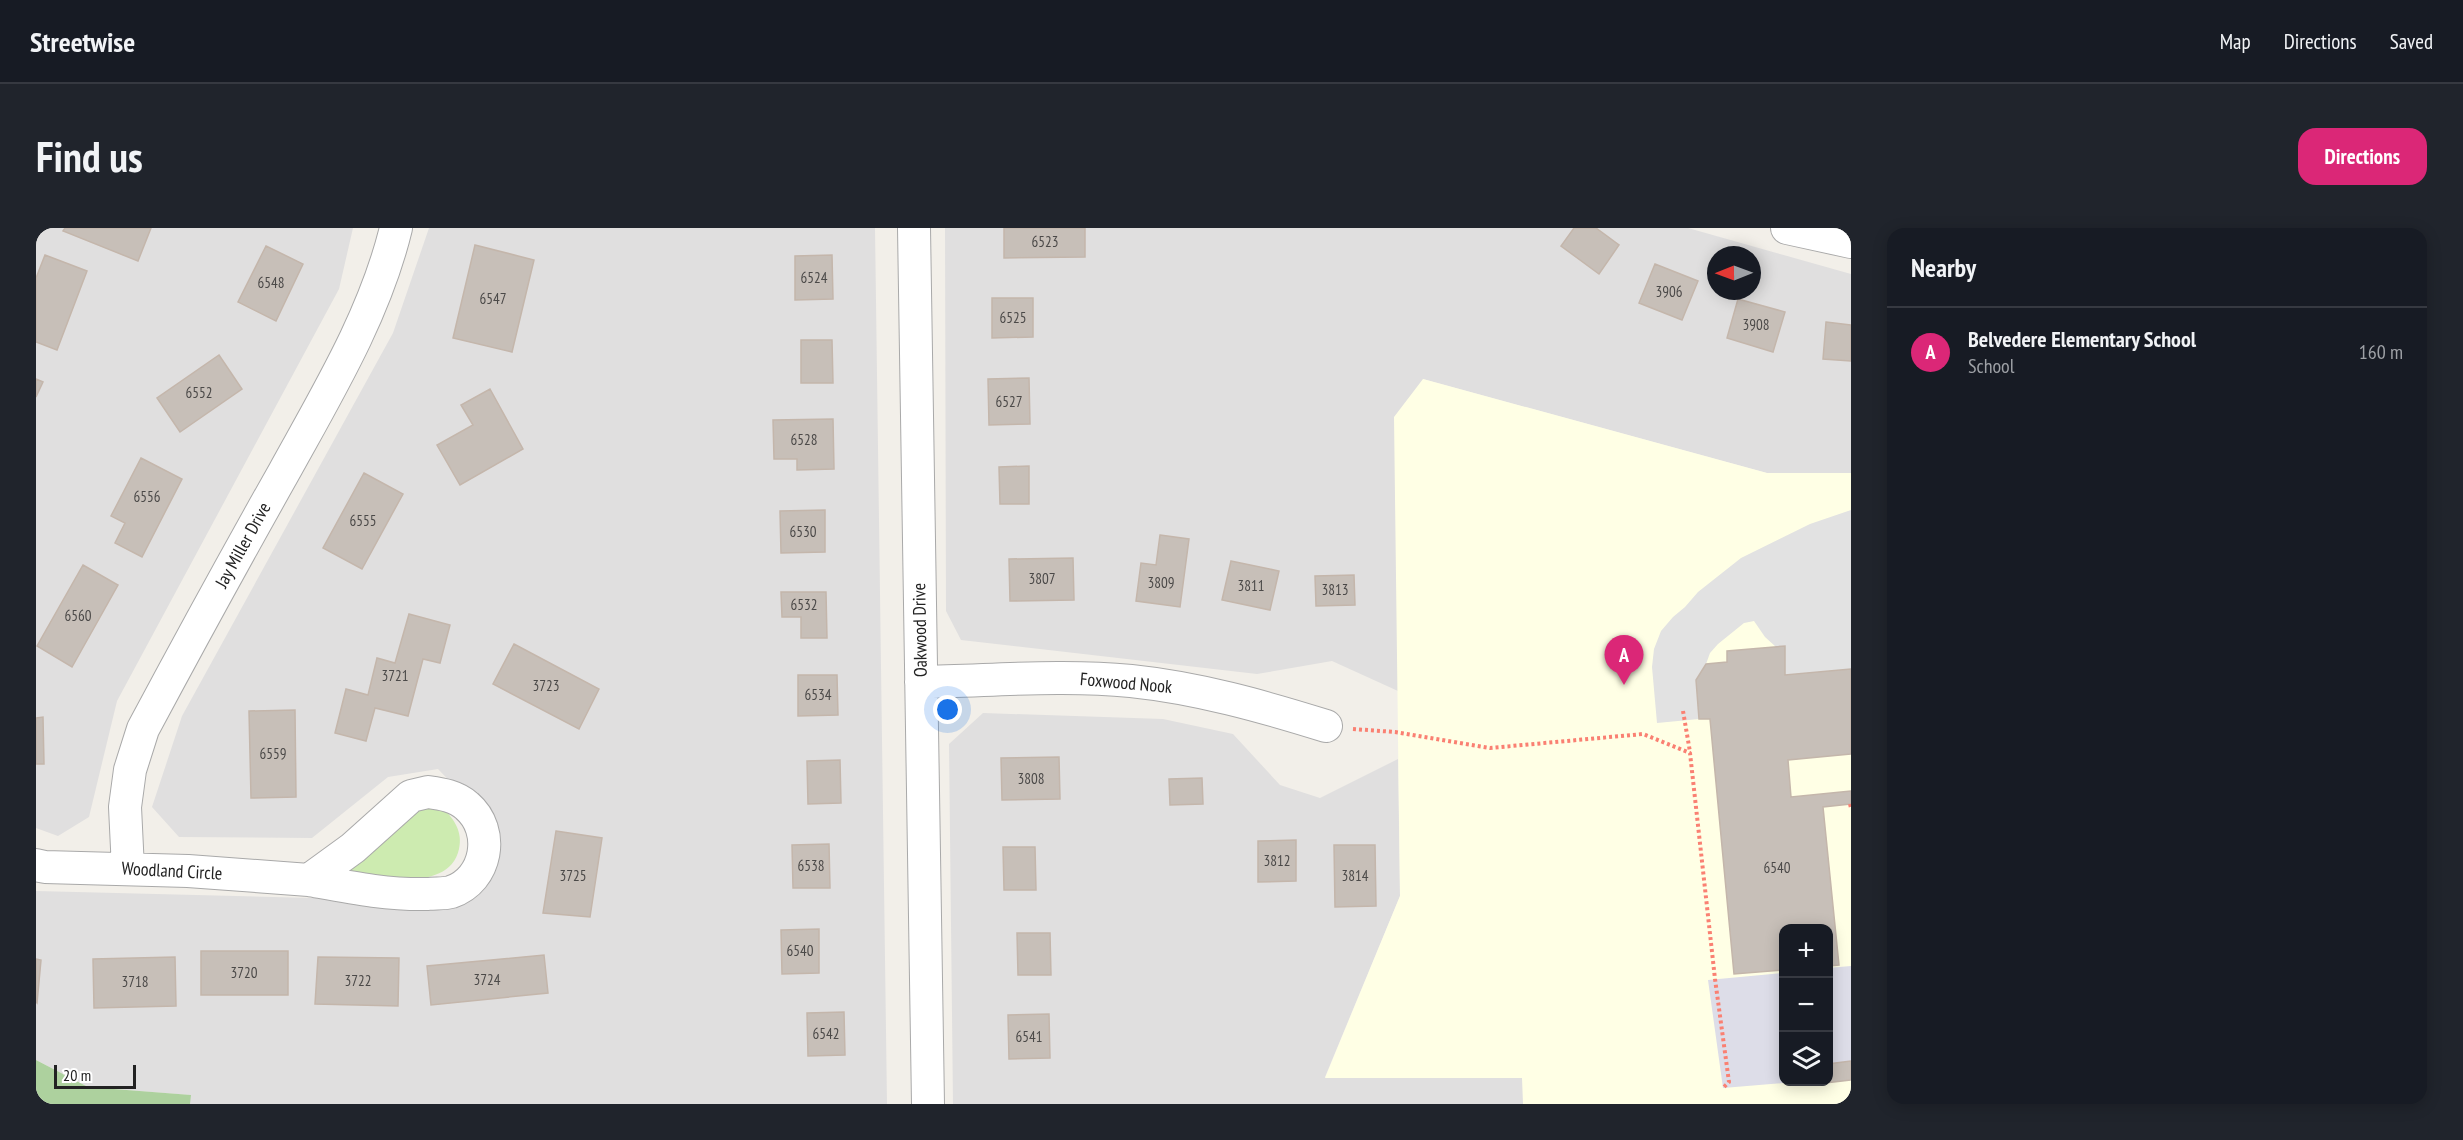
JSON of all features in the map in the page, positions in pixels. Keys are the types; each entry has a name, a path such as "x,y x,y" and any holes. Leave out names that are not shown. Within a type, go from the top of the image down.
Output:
{"street":[{"name":"Jay Miller Drive","path":"128,869 125,807 127,783 143,729 329,391 369,308 389,258 396,228"},
{"name":"Oakwood Drive","path":"914,228 928,1104"},
{"path":"1787,228 1851,242"},
{"name":"Foxwood Nook","path":"921,682 1069,679 1129,681 1190,689 1230,698 1326,726"},
{"name":"Woodland Circle","path":"36,865 188,871 309,880 401,894 448,893 465,886 480,866 484,839 479,820 467,806 448,795 429,792 411,796 353,849 309,880"}],"path":[{"path":"1683,711 1690,753 1714,979 1729,1082 1723,1088"},
{"path":"1381,732 1490,748 1643,734 1690,753"}],"shaded area":[{"path":"36,228 353,228 339,289 117,701 89,817 58,836 36,828"},
{"path":"429,228 875,228 887,1104 190,1104 190,1095 88,1087 36,1060 36,891 428,901 464,887 489,822 438,769 388,777 312,838 179,837 152,807 182,716 393,333"},
{"path":"945,228 1688,228 1752,246 1707,246 1707,300 1761,300 1761,249 1851,274 1851,473 1767,473 1423,379 1398,691 1332,661 1257,674 961,640 946,611"},
{"path":"1423,379 1767,473 1851,473 1851,1104 1523,1104 1522,1078 1325,1078 1400,896 1394,417"},
{"path":"1851,510 1851,669 1785,675 1785,647 1776,647 1765,637 1754,621 1744,623 1710,653 1696,680 1699,719 1657,723 1652,667 1654,649 1661,631 1673,617 1698,592 1741,558 1810,524"},
{"path":"983,713 1163,719 1233,734 1280,785 1320,798 1398,759 1400,896 1325,1077 1523,1078 1523,1104 953,1104 949,744"},
{"path":"1851,966 1851,1077 1833,1079 1833,978 1833,968"},
{"path":"1779,973 1779,1083 1723,1088 1708,980"}],"green space":[{"path":"415,807 443,808 454,821 459,831 460,843 453,863 443,872 413,879 349,874 348,869"},
{"path":"36,1060 88,1087 191,1095 190,1104 36,1104"}],"building":[{"path":"65,228 151,228 138,261 63,231"},
{"path":"1004,228 1085,228 1085,257 1004,258"},
{"path":"1574,228 1596,228 1619,245 1599,274 1561,246"},
{"path":"475,245 534,260 512,352 453,338"},
{"path":"266,246 303,264 276,321 238,302"},
{"path":"45,255 87,271 57,350 36,342 36,278"},
{"path":"832,255 833,299 795,300 795,256"},
{"path":"1655,264 1698,281 1682,320 1639,303"},
{"path":"992,298 1033,298 1033,337 992,338"},
{"path":"1738,300 1785,312 1773,352 1727,338"},
{"path":"1826,322 1851,325 1851,361 1823,359"},
{"path":"801,340 832,340 833,383 801,383"},
{"path":"219,355 242,389 180,432 157,398"},
{"path":"1029,378 1030,424 989,425 988,379"},
{"path":"36,379 43,382 36,397"},
{"path":"490,389 523,449 460,485 437,445 473,425 461,405"},
{"path":"833,419 834,469 797,470 797,459 774,459 773,420"},
{"path":"141,458 182,479 142,557 115,543 125,523 111,516"},
{"path":"1029,466 1029,504 1000,504 999,467"},
{"path":"364,473 403,494 362,569 323,548"},
{"path":"825,510 825,552 781,553 780,511"},
{"path":"1160,535 1189,539 1180,607 1136,601 1141,563 1156,565"},
{"path":"1073,558 1074,600 1010,601 1009,559"},
{"path":"1231,561 1279,571 1270,610 1222,600"},
{"path":"83,565 118,585 72,667 37,646"},
{"path":"1354,575 1355,605 1316,606 1315,576"},
{"path":"781,592 826,592 827,638 801,638 801,617 782,617"},
{"path":"409,614 450,625 440,663 423,659 408,716 375,708 366,741 335,733 346,689 368,695 377,658 395,663"},
{"path":"514,644 599,689 579,729 493,684"},
{"path":"1785,646 1785,675 1851,669 1851,754 1788,760 1791,797 1851,791 1851,804 1823,807 1839,965 1833,966 1833,924 1779,924 1779,970 1734,974 1710,719 1699,719 1696,680 1706,664 1727,662 1727,651"},
{"path":"798,675 837,675 838,715 798,716"},
{"path":"295,710 296,797 251,798 249,711"},
{"path":"43,717 44,764 36,764 36,718"},
{"path":"1059,757 1060,799 1002,800 1001,758"},
{"path":"840,760 841,803 808,804 807,761"},
{"path":"1202,778 1203,804 1170,805 1169,779"},
{"path":"556,831 602,838 590,917 543,913"},
{"path":"1296,840 1296,881 1258,882 1258,841"},
{"path":"829,844 830,888 793,888 792,845"},
{"path":"1334,845 1375,845 1376,906 1335,907"},
{"path":"1003,847 1035,847 1036,890 1004,890"},
{"path":"819,929 819,973 782,974 781,930"},
{"path":"1017,933 1050,933 1051,975 1018,975"},
{"path":"201,951 288,951 288,995 201,995"},
{"path":"544,955 548,993 431,1005 427,966"},
{"path":"175,957 176,1006 94,1008 93,959"},
{"path":"318,957 399,958 398,1006 315,1004"},
{"path":"36,959 41,960 37,1003 36,1002"},
{"path":"844,1012 845,1055 808,1056 807,1013"},
{"path":"1049,1014 1050,1058 1009,1059 1008,1015"},
{"path":"1851,1061 1851,1080 1833,1082 1833,1063"}],"place":[{"name":"Belvedere Elementary School","path":"1624,685"}]}
